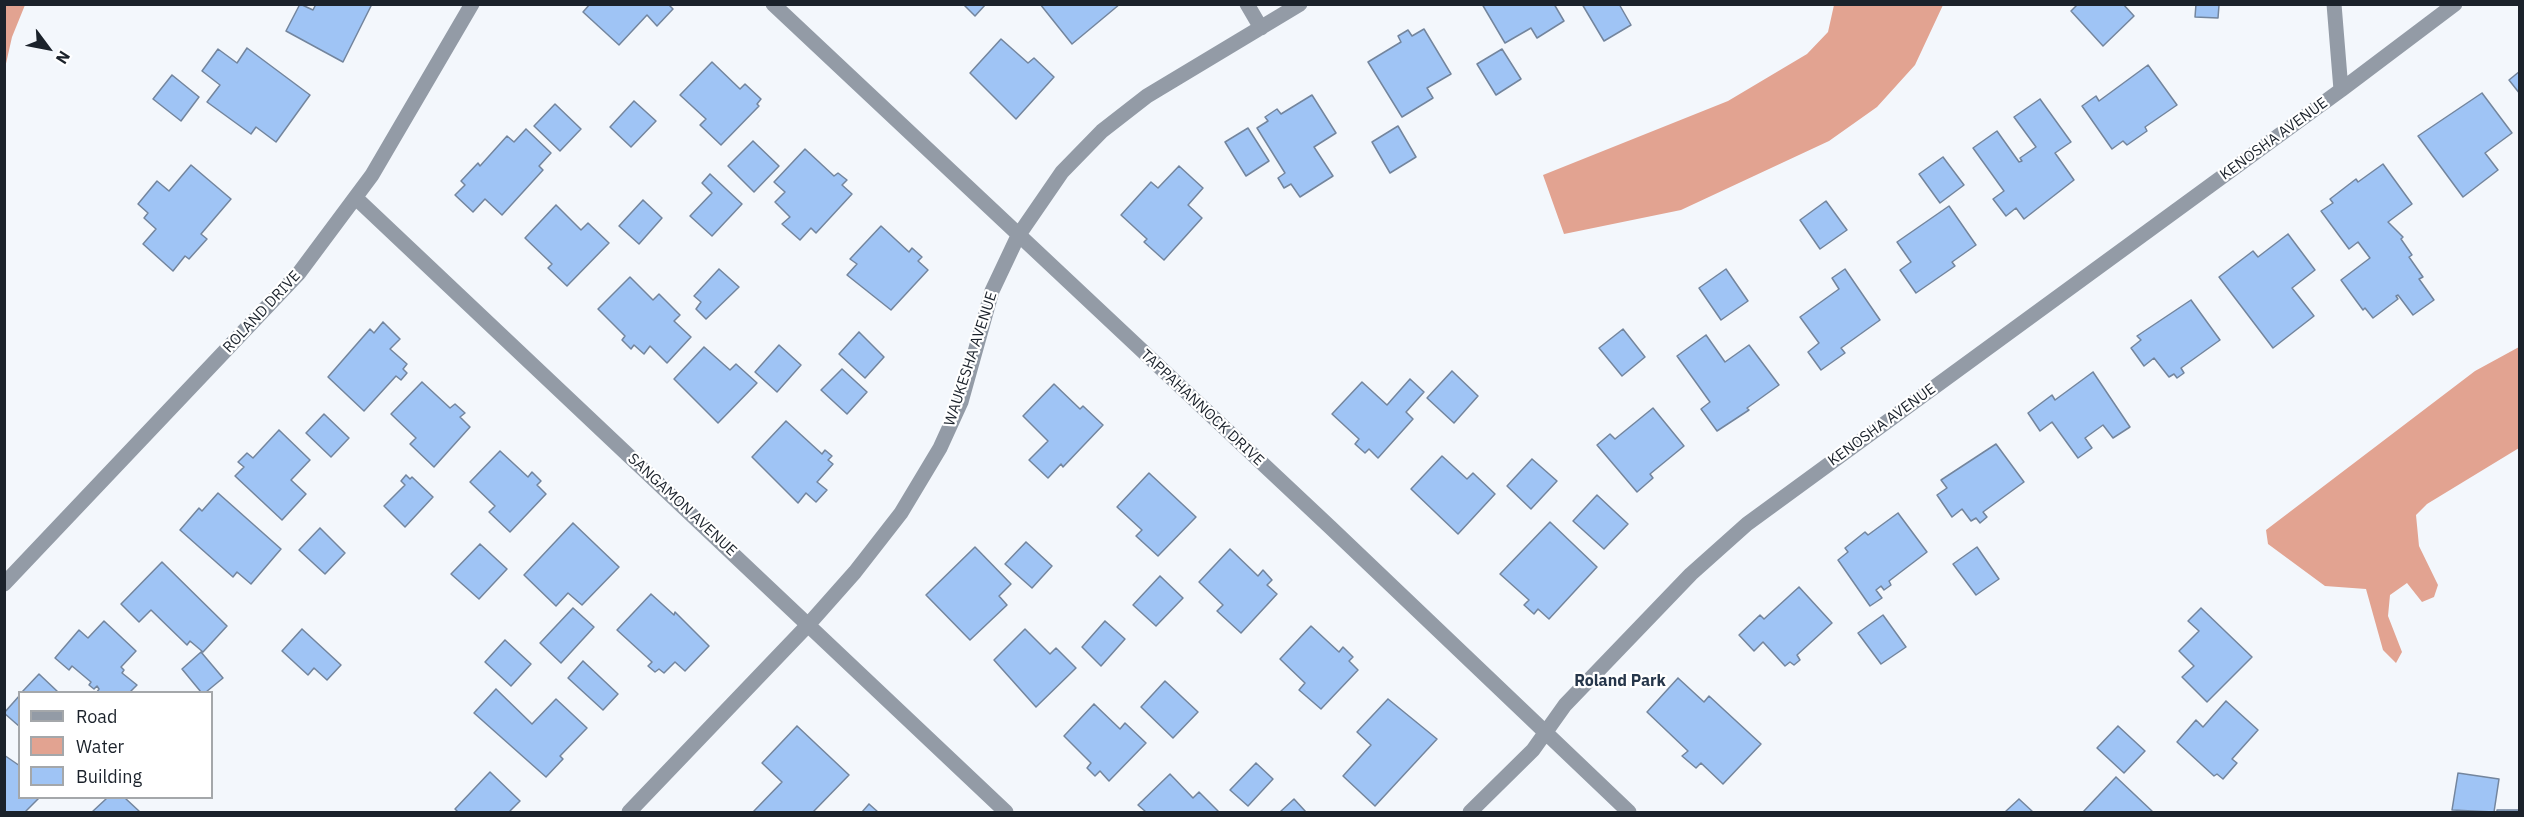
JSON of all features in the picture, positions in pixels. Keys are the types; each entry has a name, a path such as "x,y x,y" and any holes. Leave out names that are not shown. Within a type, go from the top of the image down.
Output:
{"street":[{"name":"ROLAND DRIVE","path":"4,584 299,273 357,199 472,4"},
{"name":"TAPPAHANNOCK DRIVE","path":"773,4 1629,813"},
{"path":"1247,4 1261,28"},
{"name":"WAUKESHA AVENUE","path":"629,813 808,625 855,572 901,513 940,448 961,402 992,291 1018,236 1062,172 1102,131 1147,96 1300,4"},
{"name":"KENOSHA AVENUE","path":"2334,4 2341,90"},
{"name":"KENOSHA AVENUE","path":"1470,813 1546,734 1564,705 1691,574 1747,524 2341,90 2455,4"},
{"name":"SANGAMON AVENUE","path":"357,199 1006,813"}],"water":[{"path":"5,4 25,5 12,37 5,68"},
{"path":"1834,5 1943,5 1915,65 1877,107 1829,141 1681,210 1564,234 1543,175 1728,101 1807,54 1828,32"},
{"path":"2519,347 2519,448 2427,504 2416,515 2419,546 2438,585 2434,597 2422,602 2407,583 2390,595 2388,616 2402,652 2396,663 2383,650 2366,589 2325,586 2268,544 2266,530 2475,371"}],"building":[{"path":"300,4 313,10 316,4 372,4 343,62 286,31"},
{"path":"590,4 668,4 673,9 657,26 647,15 619,45 583,12"},
{"path":"963,4 986,4 975,16"},
{"path":"1040,4 1120,4 1072,44"},
{"path":"1482,4 1554,4 1564,21 1537,38 1531,28 1505,43"},
{"path":"1582,4 1619,4 1631,25 1604,41"},
{"path":"2078,4 2123,4 2134,16 2103,46 2071,11"},
{"path":"2196,4 2232,4 2219,5 2218,18 2195,17"},
{"path":"1424,29 1451,74 1427,88 1433,98 1402,117 1368,62 1401,42 1398,36 1408,30 1412,36"},
{"path":"1001,39 1028,63 1034,58 1054,77 1016,119 970,73"},
{"path":"247,48 310,95 276,142 256,127 251,134 207,102 220,85 202,71 218,49 237,63"},
{"path":"1502,49 1521,79 1496,95 1477,64"},
{"path":"712,62 740,89 745,84 761,99 757,104 759,106 721,145 700,125 706,119 680,95"},
{"path":"2148,65 2177,105 2145,127 2147,131 2127,145 2123,141 2112,149 2082,106 2096,96 2099,101"},
{"path":"2520,71 2520,94 2509,80"},
{"path":"172,75 199,97 181,121 153,99"},
{"path":"2482,93 2512,133 2485,153 2498,170 2463,197 2418,136"},
{"path":"1312,95 1336,133 1314,147 1333,176 1300,197 1291,184 1284,188 1278,178 1285,173 1257,128 1268,121 1265,117 1277,109 1281,114"},
{"path":"2040,99 2071,142 2055,153 2074,180 2024,219 2016,208 2006,216 1993,199 2004,191 1973,148 1997,131 2019,162 2022,161 2020,158 2036,147 2014,117"},
{"path":"634,101 656,121 631,147 610,127"},
{"path":"555,104 581,129 560,151 534,126"},
{"path":"1398,126 1416,157 1390,173 1372,142"},
{"path":"1248,128 1269,161 1246,176 1225,142"},
{"path":"526,129 551,153 539,166 543,170 502,215 485,199 473,212 455,195 465,185 461,181 478,163 480,166 507,136 514,142"},
{"path":"753,141 779,166 754,192 728,166"},
{"path":"805,149 834,176 838,173 847,180 842,185 852,194 816,233 811,228 800,240 782,224 790,217 775,202 785,192 774,182"},
{"path":"1943,157 1964,185 1940,203 1919,174"},
{"path":"2383,164 2412,204 2388,222 2403,237 2401,239 2412,255 2409,257 2423,277 2419,279 2434,300 2413,315 2398,295 2396,296 2398,299 2373,318 2365,308 2363,310 2341,280 2370,258 2358,242 2349,249 2321,211 2333,203 2330,199 2356,179 2358,182"},
{"path":"191,165 231,199 201,234 207,239 189,259 185,256 173,271 143,244 156,229 144,218 148,213 138,204 157,181 169,191"},
{"path":"1179,166 1203,188 1188,205 1202,218 1164,260 1144,242 1147,239 1121,215 1151,182 1158,188"},
{"path":"710,174 742,204 712,236 690,216 712,193 702,183"},
{"path":"643,200 662,218 639,244 619,226"},
{"path":"1826,201 1847,230 1820,249 1800,220"},
{"path":"556,205 581,230 588,223 609,243 567,286 548,268 552,264 525,238"},
{"path":"1949,206 1976,245 1952,262 1955,266 1916,293 1900,270 1911,262 1897,242"},
{"path":"881,226 909,252 912,248 922,257 918,261 928,270 891,310 847,275 857,264 850,259"},
{"path":"2288,234 2315,270 2292,288 2314,316 2273,348 2219,277 2253,251 2258,257"},
{"path":"719,269 739,287 706,319 696,309 701,302 694,296"},
{"path":"1726,269 1748,301 1721,320 1699,288"},
{"path":"1845,269 1880,320 1841,348 1845,353 1821,370 1808,352 1819,343 1800,317 1839,289 1832,278"},
{"path":"630,277 653,300 659,294 680,315 674,321 691,337 667,363 650,346 644,354 634,345 631,349 622,340 625,336 598,309"},
{"path":"2191,300 2220,340 2181,368 2184,373 2177,378 2174,374 2169,377 2154,358 2144,366 2131,348 2141,340 2137,336"},
{"path":"383,322 400,339 390,349 407,364 403,369 407,373 401,380 396,376 364,411 328,377 370,329 374,333"},
{"path":"1623,329 1645,357 1622,376 1599,348"},
{"path":"859,332 884,357 865,378 839,354"},
{"path":"1706,335 1725,362 1749,345 1779,385 1747,408 1749,410 1717,431 1701,409 1710,402 1677,356"},
{"path":"779,345 801,365 777,392 755,372"},
{"path":"704,347 730,370 736,364 757,383 718,423 674,379"},
{"path":"842,369 867,392 847,414 821,390"},
{"path":"1452,371 1478,396 1454,423 1427,398"},
{"path":"2093,372 2130,427 2113,438 2103,425 2085,438 2092,448 2078,458 2052,422 2040,431 2028,413 2052,395 2055,400"},
{"path":"1410,379 1424,392 1406,412 1413,419 1378,458 1369,449 1365,453 1355,444 1359,439 1332,414 1362,382 1387,405"},
{"path":"422,382 450,408 455,404 465,413 460,417 470,427 434,467 410,444 416,438 391,414"},
{"path":"1054,384 1080,409 1083,406 1103,425 1063,467 1061,464 1048,478 1029,460 1048,441 1023,416"},
{"path":"1653,408 1684,446 1650,474 1653,478 1637,492 1597,445 1610,434 1615,439"},
{"path":"324,414 349,438 331,457 306,433"},
{"path":"786,421 822,454 825,450 832,456 828,460 833,464 817,482 827,490 816,502 806,493 798,503 752,457"},
{"path":"279,430 310,460 291,480 306,494 282,520 235,476 244,467 238,462 247,453 253,458"},
{"path":"1996,444 2024,482 1983,512 1987,517 1980,523 1976,518 1971,521 1962,509 1952,517 1937,495 1947,488 1941,480"},
{"path":"500,451 528,477 532,472 541,481 537,485 546,494 510,532 489,512 495,506 470,482"},
{"path":"1442,456 1467,479 1473,473 1495,494 1458,534 1411,489"},
{"path":"1532,459 1557,481 1531,509 1507,486"},
{"path":"1149,473 1196,517 1158,556 1136,536 1142,530 1117,507"},
{"path":"406,475 410,479 412,477 433,497 405,527 384,506 405,485 401,481"},
{"path":"218,493 281,549 251,584 237,572 233,577 180,530 199,508 202,511"},
{"path":"1597,495 1628,524 1604,549 1573,521"},
{"path":"1898,513 1927,552 1889,581 1891,585 1884,590 1881,586 1876,590 1882,598 1870,606 1838,560 1848,552 1845,548 1865,532 1868,535"},
{"path":"1550,522 1597,567 1549,619 1538,609 1534,614 1524,605 1529,600 1500,574"},
{"path":"573,523 619,567 582,605 568,593 556,606 524,575"},
{"path":"320,528 345,553 325,574 299,550"},
{"path":"1026,542 1052,566 1032,588 1005,564"},
{"path":"480,544 507,569 479,599 451,574"},
{"path":"975,547 1011,584 999,596 1007,605 970,640 926,595"},
{"path":"1977,547 1999,579 1976,595 1953,564"},
{"path":"1230,549 1258,576 1263,570 1272,580 1267,585 1277,594 1241,633 1217,611 1223,605 1199,582"},
{"path":"162,562 227,626 203,652 190,641 187,645 151,610 139,622 121,604"},
{"path":"1160,576 1183,598 1156,626 1133,605"},
{"path":"1799,587 1832,623 1797,655 1800,660 1794,665 1790,662 1785,666 1763,642 1754,651 1739,635 1760,615 1764,619"},
{"path":"651,594 674,615 675,612 709,646 685,671 675,662 664,673 659,669 655,672 648,666 652,662 617,630"},
{"path":"573,608 594,627 561,663 540,643"},
{"path":"2201,608 2252,657 2207,702 2182,677 2194,666 2179,651 2199,631 2188,621"},
{"path":"1883,615 1906,647 1881,664 1858,633"},
{"path":"104,621 136,651 121,667 124,670 122,673 137,685 131,691 98,691 97,686 94,689 89,685 91,682 72,666 69,670 55,658 79,630 88,638"},
{"path":"1105,621 1125,639 1101,666 1082,647"},
{"path":"1311,626 1339,652 1343,647 1353,657 1349,661 1358,670 1321,709 1299,690 1305,683 1280,659"},
{"path":"302,629 341,665 327,680 314,668 308,675 282,651"},
{"path":"1025,629 1050,654 1056,648 1076,668 1036,707 994,660"},
{"path":"505,640 531,664 511,686 485,662"},
{"path":"201,652 223,678 207,691 200,691 182,669"},
{"path":"583,661 618,694 603,710 568,678"},
{"path":"39,674 57,691 23,691"},
{"path":"1678,678 1704,702 1709,696 1761,744 1723,784 1701,763 1696,768 1682,756 1688,751 1647,712"},
{"path":"1165,681 1198,712 1173,738 1141,707"},
{"path":"496,689 532,724 556,699 587,728 560,756 563,759 546,777 474,713"},
{"path":"18,697 18,725 4,713"},
{"path":"1388,699 1437,739 1375,806 1343,776 1371,745 1357,732"},
{"path":"2226,701 2258,730 2232,759 2237,763 2223,779 2217,774 2214,776 2177,742 2196,720 2203,727"},
{"path":"1094,704 1120,729 1125,723 1146,743 1109,781 1100,771 1095,776 1087,768 1091,763 1064,736"},
{"path":"797,726 849,775 813,812 753,812 782,782 762,763"},
{"path":"2118,726 2145,751 2124,773 2097,748"},
{"path":"4,755 18,765 18,799 38,799 25,812 4,812"},
{"path":"1256,763 1273,779 1248,806 1230,790"},
{"path":"490,772 520,801 509,812 458,812 455,809"},
{"path":"2458,773 2499,779 2494,812 2452,810"},
{"path":"1170,774 1193,798 1199,792 1219,812 1146,812 1138,805"},
{"path":"2116,777 2153,812 2083,812"},
{"path":"106,799 126,799 140,812 92,812"},
{"path":"1294,799 1306,812 1280,812"},
{"path":"2019,799 2033,812 2005,812"},
{"path":"869,804 878,812 862,812"},
{"path":"2497,810 2520,810 2520,812 2497,812"}],"district":[{"name":"Roland Park","path":"1620,681"}]}
